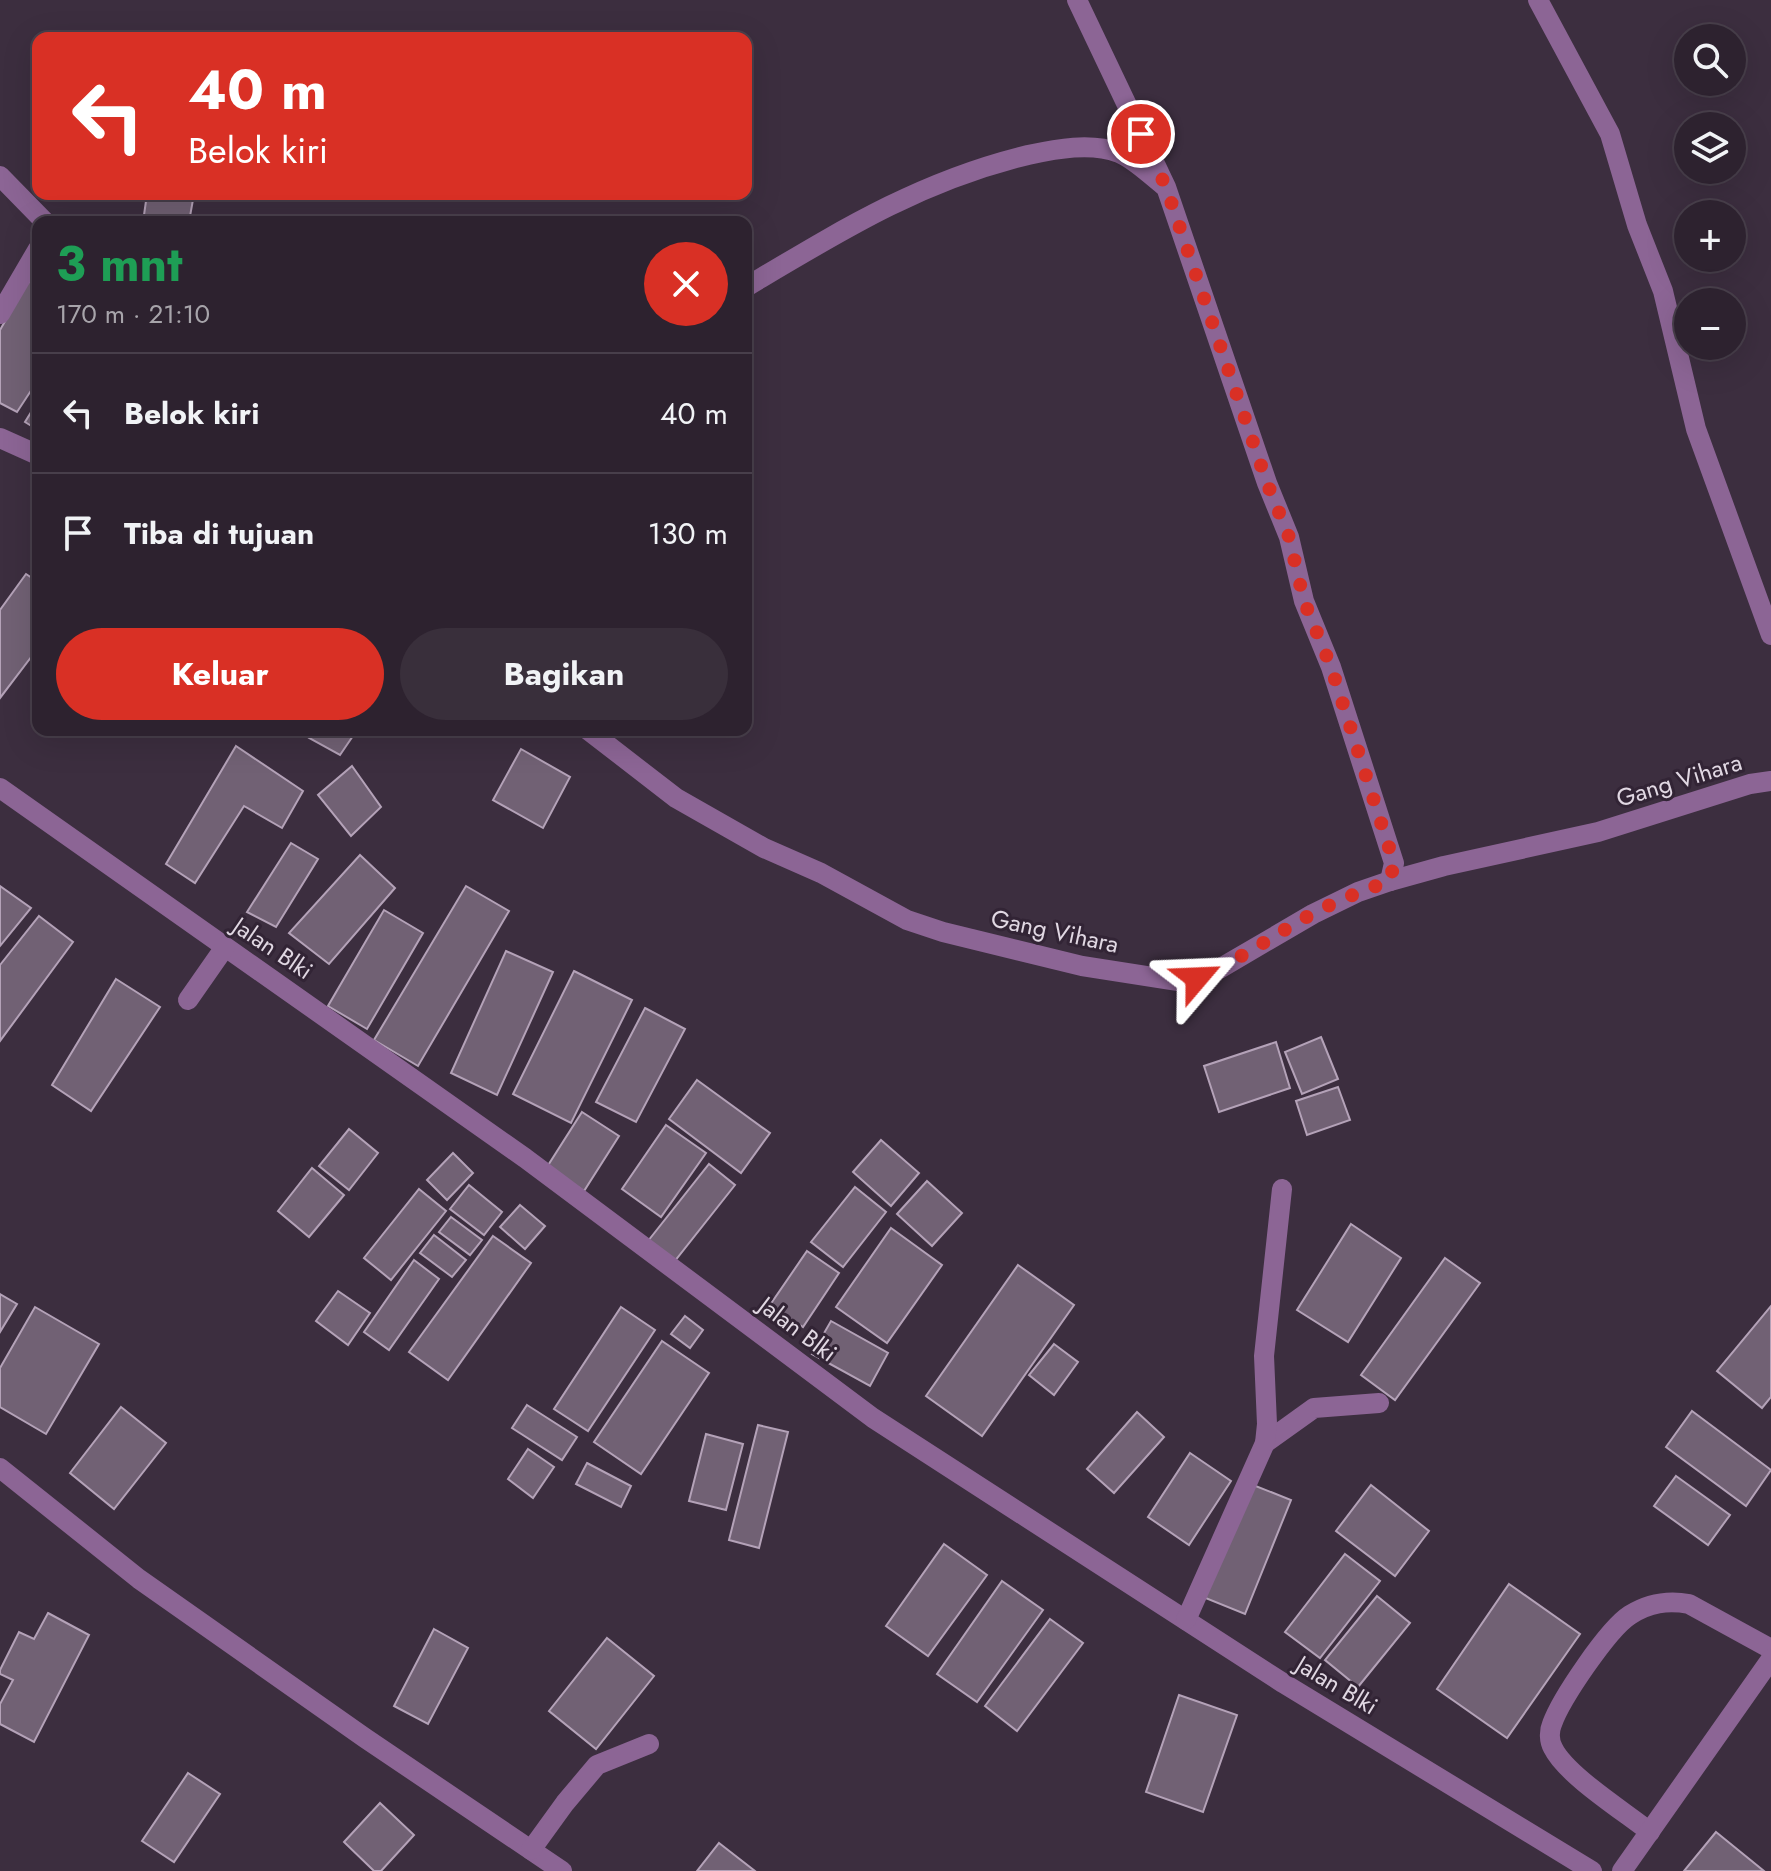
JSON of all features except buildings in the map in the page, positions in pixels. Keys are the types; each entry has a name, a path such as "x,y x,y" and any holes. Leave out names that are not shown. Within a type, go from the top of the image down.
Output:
{"street":[{"path":"1077,0 1166,187 1267,483 1289,537 1304,601 1355,736 1394,863 1390,881"},
{"path":"1538,0 1610,134 1637,225 1663,291 1696,429 1771,635"},
{"path":"752,284 911,194 974,170 1037,153 1063,148 1119,153 1166,187"},
{"path":"0,176 39,216"},
{"path":"0,314 32,259"},
{"path":"0,438 32,452"},
{"name":"Gang Vihara","path":"596,736 676,798 764,848 821,873 907,920 954,935 1082,966 1178,981 1197,978 1219,969 1313,914 1358,892 1390,881 1598,832 1750,784 1771,781"},
{"name":"Jalan Blki","path":"0,788 525,1158 873,1418 1283,1683 1592,1871"},
{"path":"188,1000 225,947"},
{"path":"1186,1620 1265,1443 1264,1356 1282,1189"},
{"path":"1265,1443 1314,1408 1379,1403"},
{"path":"0,1468 139,1579 365,1738 562,1871"},
{"path":"1650,1832 1572,1771 1553,1748 1549,1737 1552,1723 1572,1688 1614,1629 1628,1616 1655,1604 1689,1604 1771,1649"},
{"path":"1622,1871 1771,1659"},
{"path":"531,1850 597,1765 649,1744"}],"route":[{"path":"1141,134 1166,187 1267,483 1289,537 1304,601 1355,736 1394,863 1390,881 1358,892 1313,914 1219,969 1197,978"}]}
